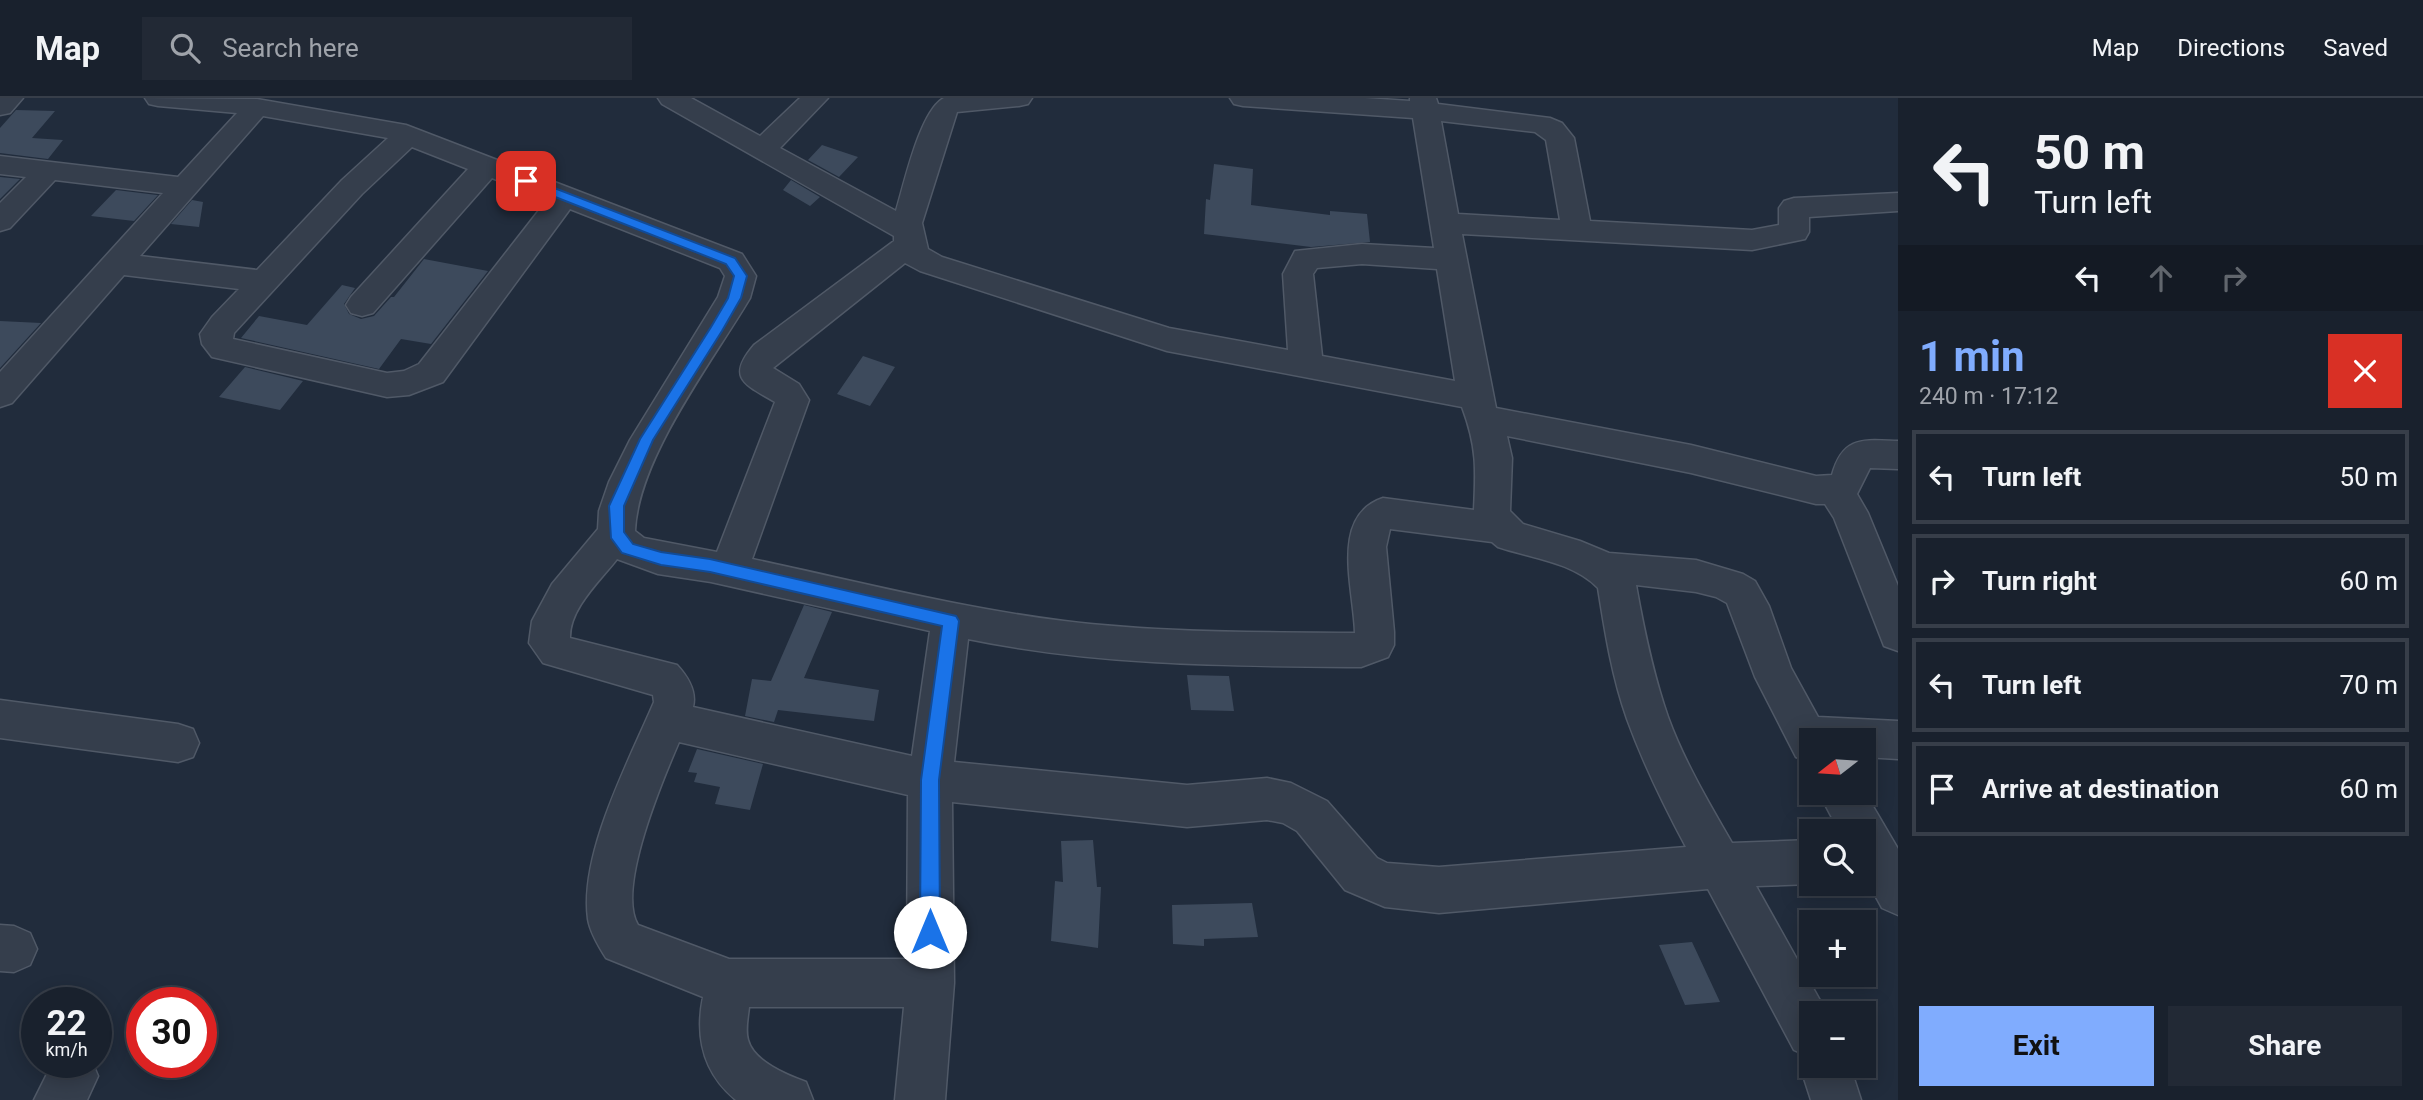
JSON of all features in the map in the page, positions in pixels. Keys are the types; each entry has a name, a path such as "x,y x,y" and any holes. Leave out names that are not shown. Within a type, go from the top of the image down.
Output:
{"street":[{"path":"0,107 10,98"},
{"path":"158,98 257,107 396,131 731,261 741,276 734,298 647,439 617,506 616,533 566,596 552,621 550,643 557,651 663,678 672,688 674,702 624,831 610,887 611,921 622,942 729,983 930,983"},
{"path":"671,98 909,238"},
{"path":"762,150 815,98"},
{"path":"1019,98 965,101 947,107 940,118 907,223 916,256 931,264 1167,339 1306,365 1816,491 1836,491 1844,486 1856,458 1861,454 1898,454"},
{"path":"1243,98 1424,104 1540,124 1552,129 1560,138 1577,230"},
{"path":"1424,104 1479,408 1494,458 1492,512 1501,528 1511,536 1580,556 1604,569 1616,581 1628,651 1648,719 1682,796 1799,1011"},
{"path":"0,394 257,107"},
{"path":"408,135 352,187 264,281 216,334 218,344 224,349 387,385 409,383 431,373 565,196"},
{"path":"0,165 186,187"},
{"path":"362,305 487,166"},
{"path":"0,221 48,171"},
{"path":"1306,365 1298,274 1306,258 1362,254 1447,241 1577,230 1752,240 1794,232 1794,208 1898,202"},
{"path":"729,570 792,400 787,393 756,375 756,365 766,353 909,238"},
{"path":"116,264 264,281"},
{"path":"1836,491 1850,513 1898,634"},
{"path":"616,533 628,548 661,559 729,570 951,621 1066,639 1187,648 1361,650 1374,645 1376,630 1368,541 1371,524 1377,518 1383,513 1501,528"},
{"path":"1604,569 1660,571 1729,584 1743,594 1771,667 1803,728"},
{"path":"919,1100 930,983 930,780 951,621"},
{"path":"0,719 178,743"},
{"path":"667,720 930,780 1187,806 1267,799 1291,804 1312,816 1361,874 1385,885 1439,890 1721,866 1799,863"},
{"path":"1876,740 1898,740"},
{"path":"1848,805 1878,855"},
{"path":"729,983 722,1030 727,1054 749,1081 788,1100"},
{"path":"1829,1078 1836,1100"}],"building":[{"path":"16,110 55,111 32,138 63,140 48,159 0,153 0,128"},
{"path":"822,145 858,157 839,177 808,160"},
{"path":"1214,164 1253,169 1251,205 1330,215 1330,211 1367,214 1370,242 1311,247 1204,234 1206,199 1210,200"},
{"path":"0,177 20,179 0,199"},
{"path":"791,180 820,197 810,206 783,190"},
{"path":"116,190 158,195 134,221 91,216"},
{"path":"192,200 203,202 199,227 171,224"},
{"path":"424,259 488,271 431,344 401,339 379,369 241,338 259,316 307,325 342,285 355,288 344,304 349,314 361,319 374,316 394,297"},
{"path":"0,321 41,323 0,368"},
{"path":"863,356 895,367 870,406 837,394"},
{"path":"245,367 303,381 280,410 219,397"},
{"path":"804,605 832,612 804,678 879,690 874,721 778,710 774,722 745,716 752,679 771,681"},
{"path":"1187,675 1229,676 1234,711 1191,710"},
{"path":"697,749 763,764 750,810 715,804 720,787 694,782 697,773 688,772"},
{"path":"1093,840 1097,887 1101,887 1098,948 1051,941 1055,881 1063,882 1061,841"},
{"path":"1252,903 1258,937 1204,939 1204,946 1173,944 1172,905"},
{"path":"1692,942 1720,1002 1685,1005 1659,945"}],"route":[{"path":"526,181 731,261 741,276 734,298 716,331 647,439 617,506 616,533 628,548 661,559 710,565 951,621 930,780 930,932"}]}
